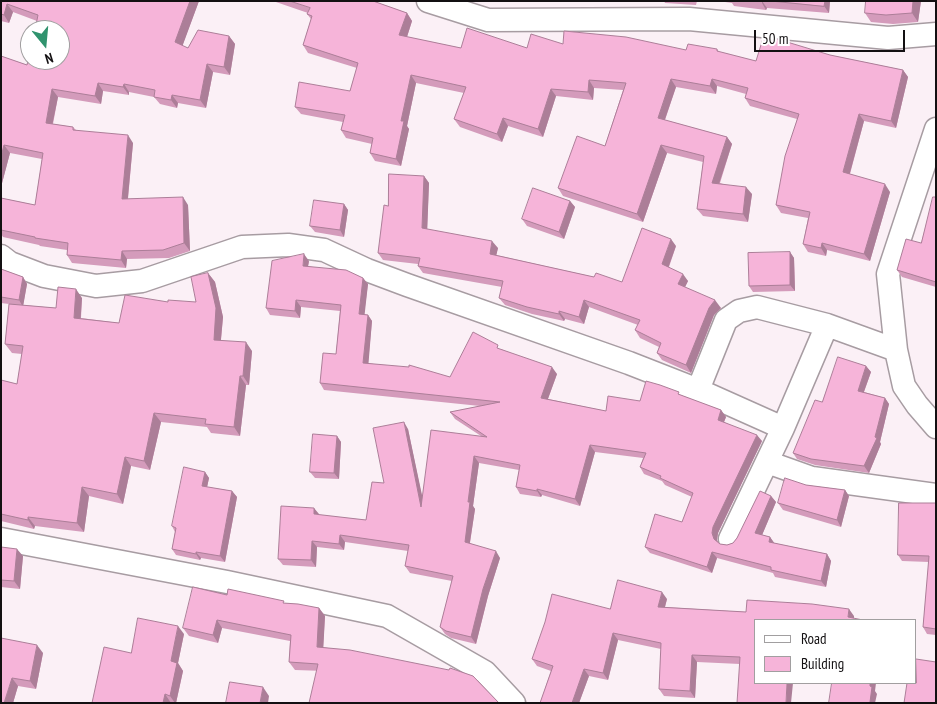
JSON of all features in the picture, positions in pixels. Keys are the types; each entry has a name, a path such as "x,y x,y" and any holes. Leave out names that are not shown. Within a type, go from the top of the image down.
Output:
{"street":[{"path":"428,1 488,20 689,19 888,38 936,34"},
{"path":"936,129 888,274 896,350 904,386 936,427"},
{"path":"1,256 10,263 44,276 96,286 142,281 242,247 288,245 324,250 367,270 407,285 629,363 698,390 783,428"},
{"path":"698,390 726,320 739,312 757,307 827,325 896,350"},
{"path":"730,539 783,428 827,325"},
{"path":"767,462 812,478 936,495"},
{"path":"1,539 227,582 387,616 485,672 514,703"}],"building":[{"path":"1,1 190,1 175,42 188,48 198,30 229,36 224,67 207,64 200,100 172,95 171,100 154,97 155,90 124,84 123,87 98,83 95,96 52,89 46,123 73,127 73,130 128,135 122,199 183,197 184,243 163,250 122,251 121,260 67,255 68,243 1,230 1,198 35,205 43,153 4,145 1,157 1,56 20,63 20,70 70,70 70,20 37,20 38,15 7,4 4,15 1,14"},
{"path":"290,1 373,1 407,13 399,35 461,48 467,28 527,48 531,34 563,44 564,31 626,37 686,50 688,44 717,49 717,51 756,61 764,35 830,55 903,70 891,121 859,114 843,172 885,184 864,254 822,243 821,248 803,244 810,212 776,205 785,156 799,114 745,98 748,88 712,79 710,86 671,79 658,118 727,137 712,183 746,187 743,214 697,209 704,156 661,145 637,214 558,188 577,136 605,146 626,83 589,80 588,92 551,89 538,129 503,118 497,134 454,119 466,87 411,75 401,121 404,121 396,159 370,153 373,138 341,130 345,115 295,107 299,82 350,91 358,63 303,45 312,16 307,14 310,8"},
{"path":"771,1 825,1 824,6"},
{"path":"866,1 913,1 912,13 886,15 865,13"},
{"path":"389,174 424,176 422,228 492,241 490,254 594,277 596,273 622,282 642,228 671,239 662,264 683,274 678,284 715,300 709,308 686,365 657,353 661,343 635,330 640,320 584,300 579,317 559,311 559,314 527,307 499,298 503,281 418,266 420,258 378,253 384,205 388,206"},
{"path":"533,188 570,201 559,232 522,219"},
{"path":"933,197 936,197 936,282 897,270 906,239 921,243"},
{"path":"314,200 344,204 340,230 310,226"},
{"path":"790,252 790,285 749,286 748,253"},
{"path":"304,254 303,266 346,270 363,278 359,314 368,315 363,363 409,367 409,365 450,377 473,332 498,345 497,348 552,367 541,398 606,411 608,396 640,401 646,381 679,392 678,394 721,410 718,420 757,435 713,527 714,539 720,544 727,545 733,543 760,491 771,496 755,533 770,537 769,542 827,554 821,581 771,570 771,567 712,552 707,567 645,547 655,514 682,522 693,493 640,467 646,453 590,445 575,499 537,489 537,491 516,487 520,465 474,456 465,542 496,551 483,589 471,637 446,631 440,627 453,576 405,566 409,545 340,535 339,544 312,541 311,560 278,559 281,506 314,508 314,514 366,520 372,482 384,483 373,428 404,422 421,507 431,430 487,437 450,412 500,402 320,383 323,353 336,354 341,305 296,300 295,311 266,308 272,261"},
{"path":"1,269 23,277 19,300 1,297"},
{"path":"208,273 216,308 214,340 246,342 243,376 240,376 234,427 205,424 206,419 154,413 144,461 125,457 117,494 82,487 77,523 28,517 28,520 1,514 1,380 17,384 23,346 5,344 9,304 56,308 58,287 76,289 74,318 119,323 125,295 168,302 168,300 196,302 191,277"},
{"path":"838,357 866,366 858,391 885,398 875,437 877,438 864,466 811,459 793,453 815,400 822,402"},
{"path":"313,434 337,436 334,473 310,472"},
{"path":"184,467 205,472 202,486 232,491 220,556 172,549 176,528 172,526"},
{"path":"785,478 806,485 845,490 837,520 778,503"},
{"path":"899,503 936,503 936,629 923,627 929,556 898,555"},
{"path":"1,547 17,549 14,581 1,580"},
{"path":"618,580 662,592 658,607 746,612 747,600 812,604 849,609 848,617 858,619 754,619 754,684 787,684 786,703 737,703 740,657 692,655 690,691 659,689 661,643 613,633 603,673 584,669 572,703 540,703 553,666 532,659 545,622 552,594 610,609"},
{"path":"193,587 227,595 228,589 284,601 283,603 319,608 317,647 350,650 449,670 450,668 473,676 499,703 309,703 318,664 289,662 291,635 217,620 213,635 183,628"},
{"path":"138,618 178,626 171,661 177,663 170,696 165,694 163,703 92,703 104,647 131,653"},
{"path":"1,638 37,645 30,681 12,678 4,703 1,703"},
{"path":"917,659 936,662 936,703 904,703 907,684 917,684"},
{"path":"230,682 263,687 260,703 226,703"},
{"path":"832,684 870,684 872,687 870,702 878,703 829,703"}]}
